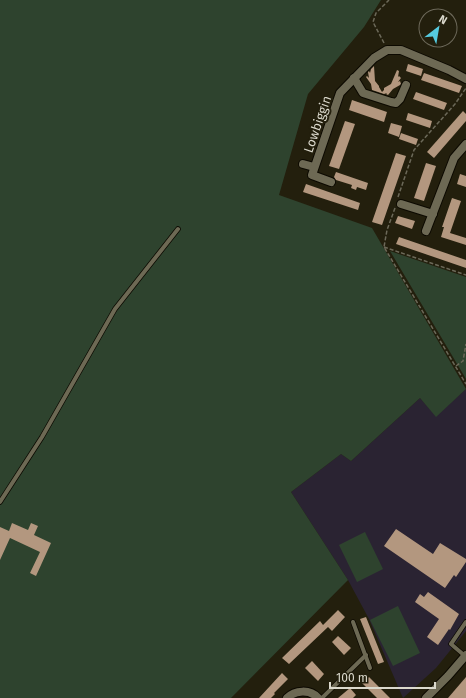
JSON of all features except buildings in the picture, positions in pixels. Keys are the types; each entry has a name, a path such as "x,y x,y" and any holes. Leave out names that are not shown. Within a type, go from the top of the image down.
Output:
{"street":[{"name":"Lowbiggin","path":"331,182 312,175 340,93 374,58 387,50"},
{"path":"387,50 401,50 449,70 466,79"},
{"path":"354,78 363,92 396,103 400,99 406,85"},
{"path":"426,231 454,158 466,144"},
{"name":"Lowbiggin","path":"303,164 314,167"},
{"path":"401,204 433,214"},
{"path":"426,698 448,676 465,655"},
{"path":"287,698 291,694 304,691 315,695 318,698"}],"lane":[{"path":"0,502 42,437 115,309 178,230"},
{"path":"353,622 370,668"},
{"path":"465,655 451,644 466,622"},
{"path":"322,698 366,655"}],"path":[{"path":"387,50 373,22 376,13 388,1"},
{"path":"384,247 466,275"},
{"path":"455,366 464,361 466,344"}],"shaded area":[{"path":"466,389 466,631 436,668 403,698 369,619 348,580 291,492 341,454 351,461 420,398 436,416"}],"green space":[{"path":"0,0 381,0 364,27 308,94 279,195 372,228 466,389 436,417 420,398 351,461 341,454 291,492 348,580 231,698 0,698"},
{"path":"390,251 466,277 466,379"},
{"path":"365,532 383,569 357,582 339,545"},
{"path":"398,606 420,653 393,666 370,620"}]}
